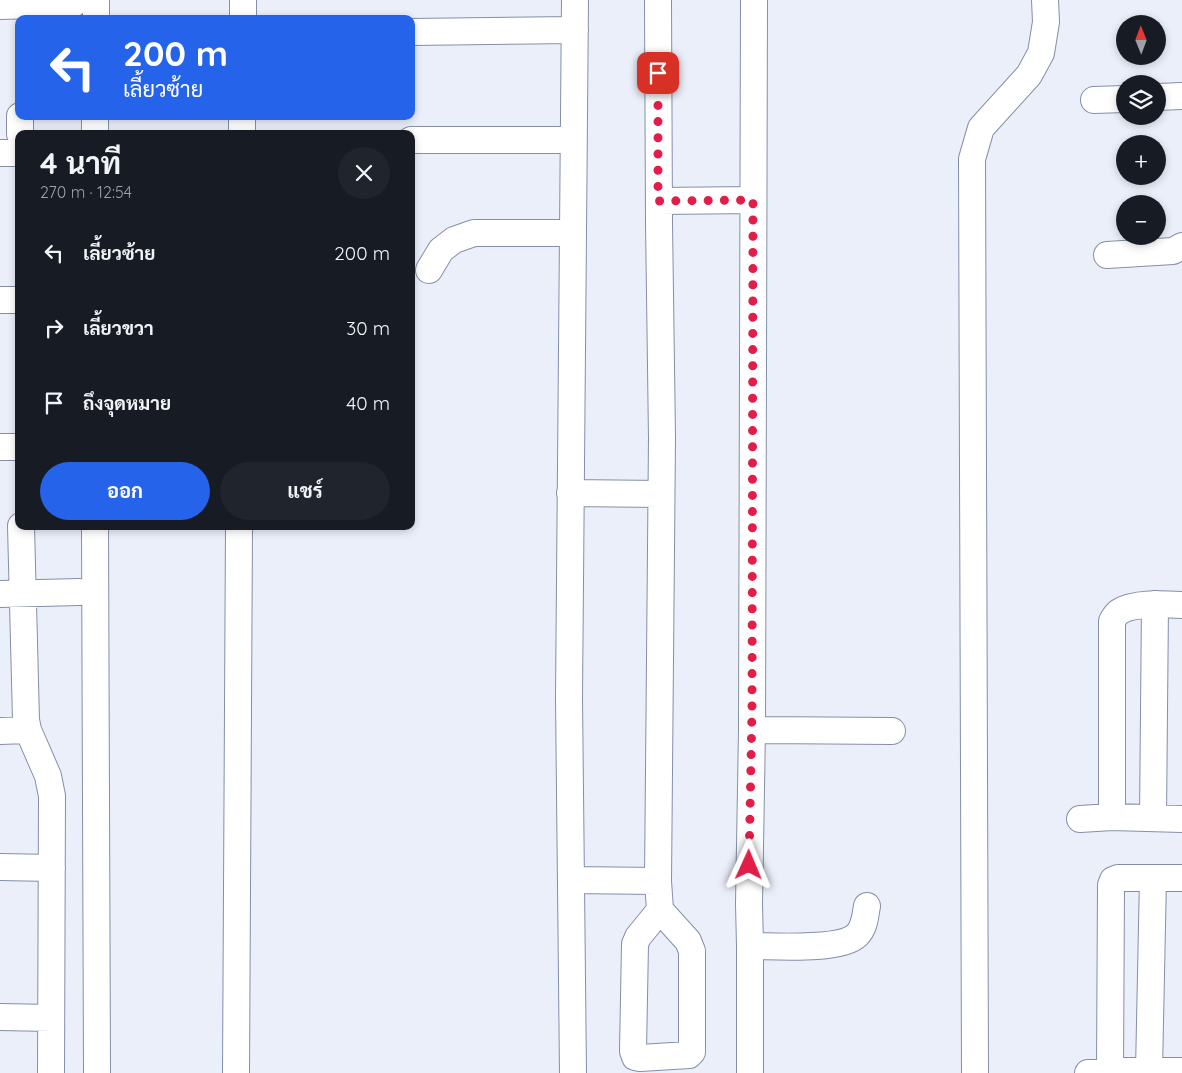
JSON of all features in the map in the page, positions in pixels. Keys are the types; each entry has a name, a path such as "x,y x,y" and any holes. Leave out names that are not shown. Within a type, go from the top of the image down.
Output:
{"street":[{"path":"243,0 243,15"},
{"path":"573,1073 569,698 575,0"},
{"path":"658,0 658,201 662,438 658,881 660,910 688,941 692,951 692,1052 689,1055 640,1058 635,1057 633,1051 635,944 638,937 660,910"},
{"path":"750,1073 749,904 752,730 754,0"},
{"path":"975,1073 972,159 981,128 1028,75 1041,53 1046,22 1045,0"},
{"path":"16,8 84,2 93,15"},
{"path":"415,32 574,30"},
{"path":"1166,97 1182,96"},
{"path":"1094,100 1116,99"},
{"path":"415,140 573,140"},
{"path":"0,153 15,153"},
{"path":"658,201 753,200"},
{"path":"430,270 441,250 454,240 474,233 573,233"},
{"path":"1107,255 1173,251 1182,246"},
{"path":"0,300 15,300"},
{"path":"0,447 15,447"},
{"path":"570,493 661,494"},
{"path":"20,530 11,594 28,730 48,776 52,796 51,1073"},
{"path":"95,530 97,1073"},
{"path":"236,1073 239,530"},
{"path":"11,594 79,592"},
{"path":"1153,818 1155,604"},
{"path":"1112,817 1112,621 1115,615 1130,608 1155,604 1182,605"},
{"path":"0,731 28,730"},
{"path":"752,730 892,731"},
{"path":"1080,819 1112,817 1182,819"},
{"path":"0,867 52,868"},
{"path":"1182,878 1118,878 1113,880 1111,885 1099,1072 1182,1071"},
{"path":"1149,1071 1153,878"},
{"path":"571,880 658,881"},
{"path":"750,946 824,946 849,940 857,935 864,925 867,906"},
{"path":"0,1017 51,1018"}],"route":[{"path":"658,73 658,201 753,200 752,710 749,865"}]}
